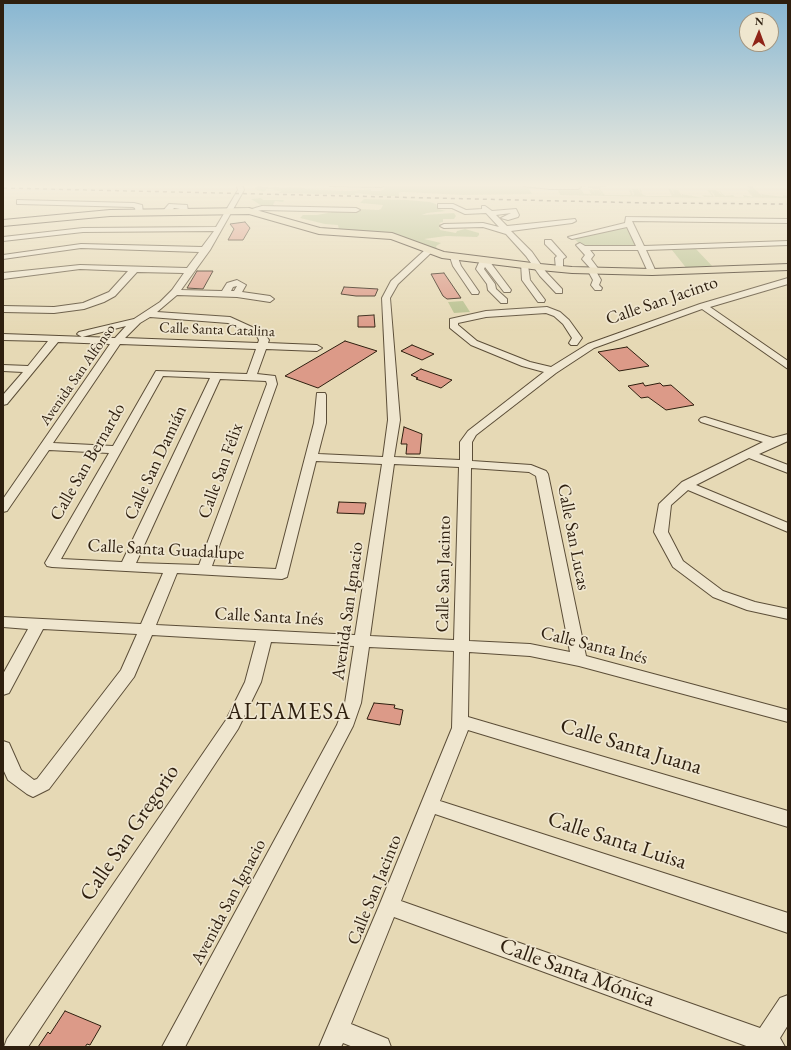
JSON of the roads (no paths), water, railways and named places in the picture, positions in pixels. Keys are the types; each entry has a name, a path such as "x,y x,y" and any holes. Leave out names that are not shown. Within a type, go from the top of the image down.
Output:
{"main road":[{"path":"348,233 392,236 409,241 429,251 454,257 560,269 652,272 788,267"}],"street":[{"path":"3,239 56,233"},
{"name":"Avenida San Alfonso","path":"3,508 117,341 137,321 163,304 175,292 217,233"},
{"path":"508,233 540,267 543,274 559,291"},
{"path":"587,233 572,237 590,255 586,259 593,265 597,280 595,285 598,288"},
{"path":"634,233 652,272"},
{"path":"548,242 562,257 559,258 560,269"},
{"path":"583,248 641,248 788,243"},
{"path":"3,256 81,246 122,246 206,250"},
{"name":"Avenida San Ignacio","path":"172,1047 346,726 353,703 363,641 394,420 386,298 394,282 429,251"},
{"path":"454,257 457,266 475,292"},
{"path":"504,301 492,290 491,284 480,269 484,260 506,290"},
{"path":"524,265 526,280 541,300"},
{"path":"3,276 80,267 189,271"},
{"path":"3,309 54,310 84,306 112,294 135,269"},
{"name":"Calle San Jacinto","path":"334,1038 390,906 460,728 466,442 472,432 552,371 590,346 703,306 786,283"},
{"path":"175,292 237,294 270,299"},
{"path":"703,306 788,366"},
{"path":"552,371 526,364 474,343 453,326 453,321 486,314 547,310 557,314 566,322 577,338 574,343"},
{"path":"148,314 230,320 260,334 264,340 251,376 217,375"},
{"path":"3,336 56,338 100,330 137,321"},
{"path":"3,401 56,338"},
{"name":"Calle Santa Catalina","path":"56,338 317,348"},
{"path":"3,368 31,369"},
{"name":"Calle San Bernardo","path":"59,564 52,563 160,373 217,375"},
{"name":"Calle San Damián","path":"127,567 217,375"},
{"name":"Calle San Félix","path":"204,570 272,384 271,378 251,376"},
{"path":"321,395 320,422 312,457 466,464"},
{"path":"705,420 773,442"},
{"path":"788,437 773,442 686,485 664,504 661,532 678,564 718,594 752,606 788,614"},
{"path":"46,446 116,450"},
{"path":"749,454 788,469"},
{"name":"Calle Santa Guadalupe","path":"59,564 282,574 312,457"},
{"name":"Calle San Lucas","path":"466,464 532,469 542,474 579,660"},
{"path":"686,485 788,528"},
{"path":"3,748 14,775 33,789 43,784 128,673 172,569"},
{"name":"Calle Santa Inés","path":"3,622 530,650 579,660 788,716"},
{"path":"3,689 38,624"},
{"name":"Calle San Gregorio","path":"15,1047 232,724 253,682 265,636"},
{"name":"Calle Santa Juana","path":"460,721 788,819"},
{"name":"Calle Santa Luisa","path":"430,805 788,923"},
{"name":"Calle Santa Mónica","path":"390,906 766,1045"},
{"path":"766,1045 788,1006"},
{"path":"334,1038 380,1047"}],"district":[{"name":"ALTAMESA","path":"289,713"}]}
